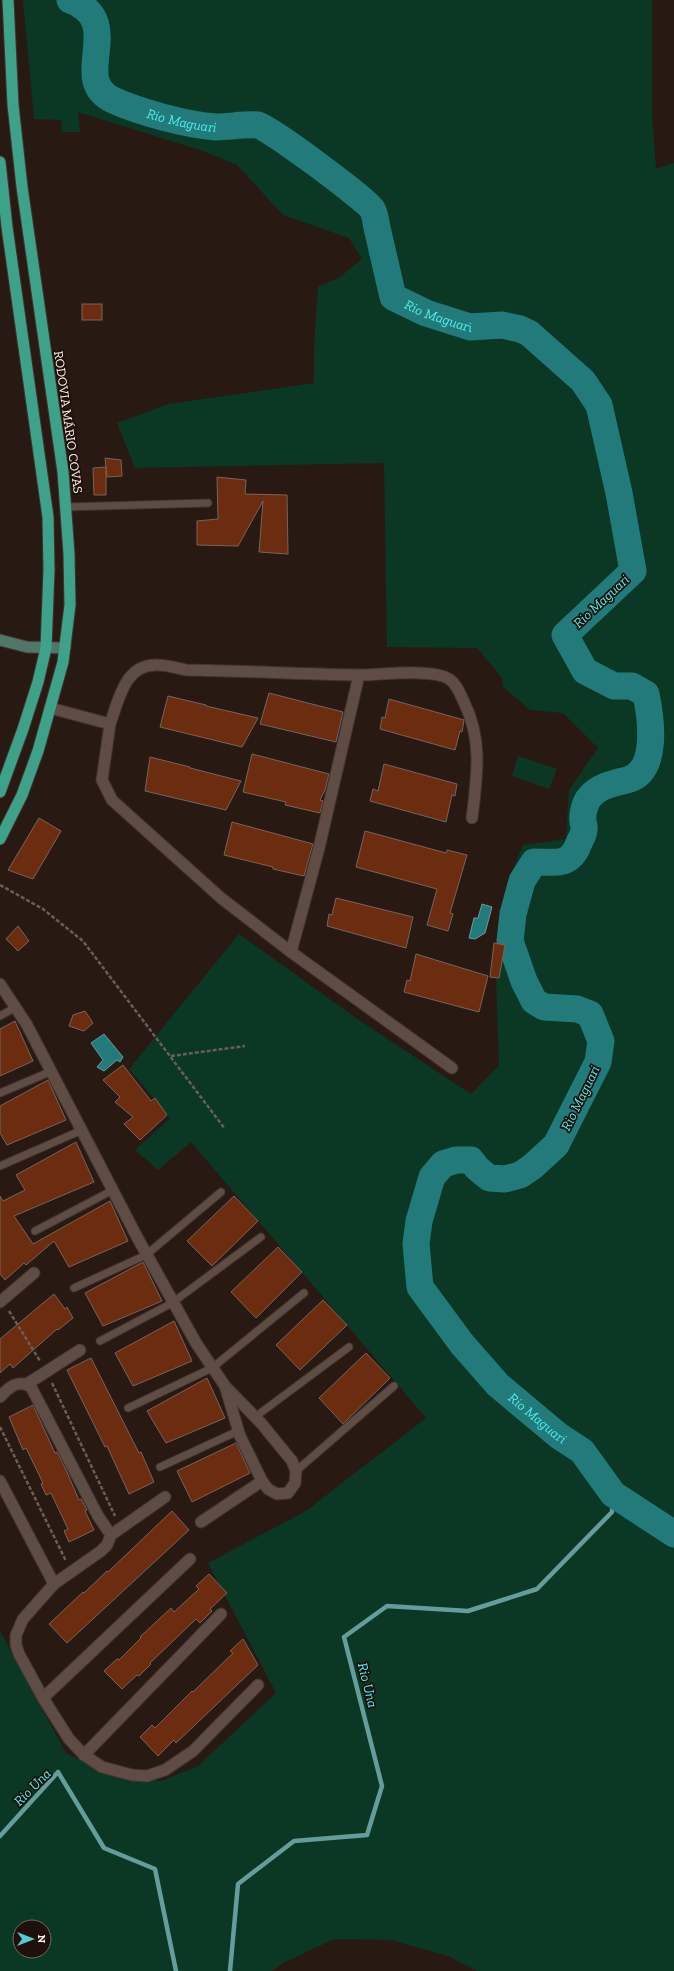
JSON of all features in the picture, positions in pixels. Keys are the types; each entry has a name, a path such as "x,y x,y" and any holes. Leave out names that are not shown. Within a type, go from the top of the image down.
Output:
{"main road":[{"name":"RODOVIA MÁRIO COVAS","path":"0,839 22,795 38,751 63,662 70,605 66,507 22,187 14,105 8,0"},
{"path":"0,162 7,227 48,516 49,593 46,648 38,682 0,792"},
{"path":"0,640 27,647 65,648"}],"street":[{"path":"452,1068 291,952 221,898 112,800 102,780 110,724 125,682 132,674 143,667 158,665 186,670 359,675 414,673 442,676 449,679 458,688 468,709 476,735 478,771 472,818"},
{"path":"291,952 320,848 359,675"},
{"path":"50,708 110,724"},
{"path":"0,984 16,1008 52,1071 172,1303 212,1368 225,1386 255,1417 292,1461 296,1472 295,1483 288,1492 277,1494 268,1489 262,1481 238,1431 225,1386"},
{"path":"3,1304 34,1273"},
{"path":"27,1384 80,1350"},
{"path":"0,1397 14,1385 22,1383 31,1387 98,1516 111,1535"},
{"path":"0,1481 54,1584"},
{"path":"201,1522 262,1481"},
{"path":"165,1497 111,1535 107,1545 101,1551 54,1584 23,1619 16,1635 16,1645 19,1654 42,1698 69,1739 84,1755 102,1767 132,1775 147,1776 165,1770 193,1751 258,1685"},
{"path":"42,1698 190,1559"},
{"path":"84,1755 221,1614"}],"lane":[{"path":"66,507 208,503"},
{"path":"0,1016 16,1008"},
{"path":"0,1093 52,1071"},
{"path":"0,1166 82,1130"},
{"path":"35,1231 113,1190"},
{"path":"74,1288 146,1255 221,1192"},
{"path":"100,1341 172,1303 261,1237"},
{"path":"128,1408 212,1368 304,1293"},
{"path":"255,1417 348,1347"},
{"path":"296,1472 394,1386"},
{"path":"160,1466 238,1431"}],"path":[{"path":"0,885 44,909 83,941 224,1129"},
{"path":"170,1056 245,1046"},
{"path":"3,1304 46,1372 117,1520"},
{"path":"0,1427 72,1572"}],"green space":[{"path":"23,0 652,0 652,114 656,169 674,163 674,1971 477,1971 448,1956 392,1940 334,1939 283,1963 272,1971 0,1971 0,1631 66,1753 113,1776 161,1781 198,1766 276,1693 208,1563 306,1511 426,1418 191,1142 158,1170 135,1150 170,1118 129,1069 239,934 356,1018 471,1094 499,1065 496,980 507,883 523,845 566,839 569,790 598,748 563,713 530,710 503,687 502,678 477,648 387,647 384,463 135,468 117,423 169,404 314,383 314,347 318,287 340,277 362,259 349,238 283,215 237,165 203,151 78,112 80,132 62,132 61,120 34,119"},
{"path":"518,756 557,769 549,789 512,776"}],"water":[{"path":"482,904 492,907 485,933 475,939 469,938 474,918 478,918"},
{"path":"104,1034 123,1057 120,1062 117,1060 104,1071 97,1067 103,1060 91,1043"}],"building":[{"path":"82,304 102,304 102,320 82,320"},
{"path":"105,458 121,460 122,476 107,477"},
{"path":"106,467 106,495 94,495 93,468"},
{"path":"217,477 246,480 245,494 287,495 288,554 259,552 263,501 238,546 197,545 197,521 218,519"},
{"path":"269,693 343,712 336,742 260,724"},
{"path":"168,696 258,718 242,747 160,727"},
{"path":"389,699 464,720 462,732 460,731 455,750 380,729 382,717 385,718"},
{"path":"252,754 329,774 325,790 320,800 323,801 320,813 285,805 286,802 243,792"},
{"path":"150,757 241,781 226,810 145,791"},
{"path":"384,764 457,784 455,796 452,795 446,822 370,801 373,789 378,791"},
{"path":"39,818 61,831 33,879 8,870"},
{"path":"232,822 313,844 304,876 224,855"},
{"path":"365,831 446,853 447,850 467,855 450,913 453,914 448,931 427,925 437,889 356,867"},
{"path":"336,898 413,917 406,948 327,926 329,914 332,915"},
{"path":"18,926 29,941 18,951 6,939"},
{"path":"494,943 505,945 499,978 490,977"},
{"path":"416,954 488,976 479,1012 404,992 407,980 410,981"},
{"path":"85,1011 93,1023 84,1031 69,1026 73,1015"},
{"path":"15,1021 33,1061 0,1076 0,1029"},
{"path":"123,1065 151,1101 155,1098 167,1115 140,1140 124,1124 133,1117 115,1102 120,1097 103,1080"},
{"path":"48,1080 66,1120 7,1145 0,1133 0,1106"},
{"path":"76,1142 94,1182 14,1216 33,1244 110,1201 128,1241 69,1267 54,1241 26,1265 24,1263 5,1280 0,1274 0,1196 3,1201 25,1190 16,1175"},
{"path":"234,1196 258,1221 212,1266 187,1241"},
{"path":"278,1247 302,1272 256,1318 231,1292"},
{"path":"143,1262 162,1301 103,1326 85,1293"},
{"path":"54,1294 65,1309 67,1307 73,1318 58,1330 57,1329 13,1368 10,1364 0,1373 0,1339"},
{"path":"323,1300 347,1325 300,1370 276,1345"},
{"path":"174,1321 192,1361 133,1386 115,1353"},
{"path":"366,1353 390,1378 343,1424 319,1398"},
{"path":"91,1358 139,1453 141,1452 154,1482 129,1494 107,1446 105,1447 67,1370"},
{"path":"207,1378 225,1418 166,1443 147,1411"},
{"path":"33,1405 55,1453 57,1452 63,1463 79,1500 81,1499 87,1510 85,1511 94,1530 69,1542 64,1531 68,1529 51,1493 46,1495 41,1484 43,1483 26,1448 23,1450 9,1417"},
{"path":"236,1443 250,1473 192,1502 177,1471"},
{"path":"172,1511 189,1530 67,1643 49,1624 83,1592 84,1593 107,1571 108,1572"},
{"path":"209,1574 227,1593 210,1609 212,1611 200,1623 196,1619 150,1663 151,1664 139,1676 137,1675 122,1689 104,1671 117,1659 119,1660 141,1638 140,1637 171,1608 174,1612 199,1589 196,1586"},
{"path":"243,1639 258,1665 176,1743 174,1740 158,1756 140,1737 152,1725 155,1728 192,1691 193,1692 233,1653 230,1651"}],"waterway":[{"name":"Rio Maguari","path":"70,0 87,10 95,22 97,36 95,79 101,91 113,100 124,105 178,121 216,127 258,125 279,137 353,192 372,209 393,297 426,313 470,327 502,325 520,329 529,333 583,381 599,405 619,493 633,571 565,635 585,671 614,686 632,686 646,694 651,730 648,756 644,767 637,775 627,780 602,788 589,798 583,812 584,833 575,851 567,860 561,862 534,862 522,881 513,914 510,941 524,981 534,1001 544,1007 577,1009 590,1014 601,1041 598,1062 556,1145 532,1167 520,1175 505,1179 489,1178 477,1168 471,1160 456,1160 443,1164 432,1177 419,1221 416,1244 420,1287 462,1344 498,1385 559,1436 582,1451 613,1494 674,1534"},
{"name":"Rio Una","path":"230,1971 238,1884 294,1841 367,1835 382,1786 344,1637 387,1606 468,1611 537,1589 612,1512 613,1494"},
{"name":"Rio Una","path":"0,1836 58,1772 104,1848 155,1869 176,1971"}]}
